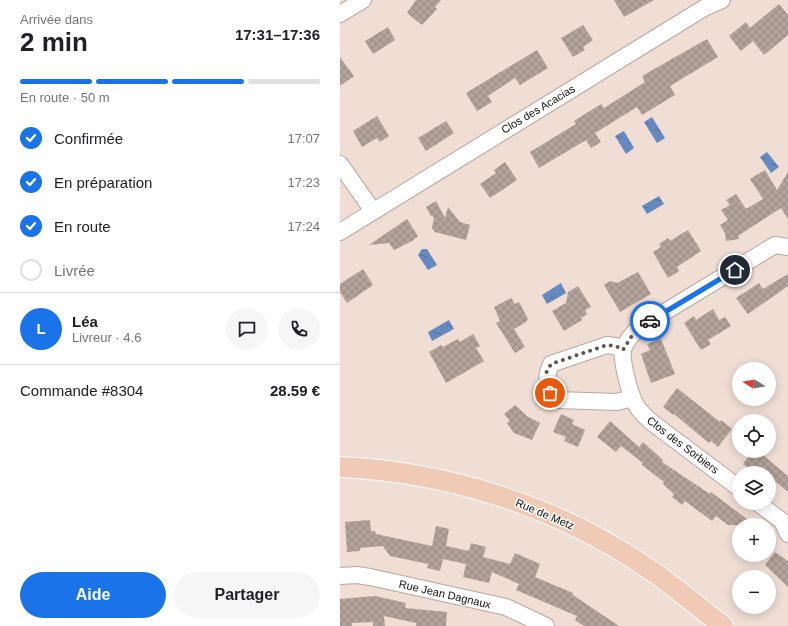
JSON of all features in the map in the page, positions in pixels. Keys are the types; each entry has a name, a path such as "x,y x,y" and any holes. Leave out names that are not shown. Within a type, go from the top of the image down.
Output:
{"main road":[{"name":"Rue de Metz","path":"340,467 407,473 449,482 517,501 584,530 640,563 675,588 723,626"}],"street":[{"path":"340,14 363,0"},
{"name":"Clos des Acacias","path":"340,232 701,4 722,0"},
{"path":"340,164 373,210"},
{"path":"632,398 617,402 557,400 550,393 546,373 551,364 607,345 616,346 623,350 627,341 640,327 775,245 788,247"},
{"name":"Clos des Sorbiers","path":"623,350 623,359 632,398 639,411 650,422 732,483"},
{"path":"767,510 782,521 788,534"},
{"name":"Rue Jean Dagnaux","path":"340,576 357,575 370,577 506,607 546,626"}],"water":[{"path":"652,117 665,138 657,143 644,122"},
{"path":"624,131 634,148 626,154 615,136"},
{"path":"767,152 779,167 771,173 760,157"},
{"path":"659,196 664,204 647,214 642,206"},
{"path":"422,249 427,249 437,265 428,270 418,255"},
{"path":"561,283 566,293 547,304 542,295"},
{"path":"449,320 454,329 432,341 428,332"}],"building":[{"path":"416,0 441,0 435,7 437,9 422,25 407,13"},
{"path":"614,0 654,0 624,17"},
{"path":"779,4 788,15 788,35 764,55 753,41 741,51 729,36 746,22 750,28"},
{"path":"583,25 593,40 583,47 585,50 573,57 561,38"},
{"path":"388,27 395,40 373,54 365,41"},
{"path":"707,39 718,57 670,86 675,95 642,115 637,107 595,133 601,142 591,148 586,140 539,168 530,152 576,124 574,121 601,104 604,108 645,82 642,76"},
{"path":"537,50 548,68 520,85 515,78 488,96 492,102 477,111 466,93"},
{"path":"340,57 354,76 340,86"},
{"path":"377,116 389,136 380,142 377,138 362,147 353,131"},
{"path":"446,121 454,133 426,151 418,138"},
{"path":"505,162 517,180 490,198 480,184 496,173 494,170"},
{"path":"765,170 777,190 788,172 788,219 781,208 738,236 739,239 726,241 725,233 720,225 728,220 721,210 730,205 726,200 736,194 746,209 763,199 750,179"},
{"path":"436,201 445,218 448,207 460,222 470,225 466,240 435,232 432,228 434,217 431,216 426,207"},
{"path":"407,219 418,236 412,241 394,250 389,243 369,245"},
{"path":"688,230 701,251 677,267 679,271 668,278 653,252 661,247 659,244 668,238 670,241"},
{"path":"363,269 373,285 347,303 340,292 340,284"},
{"path":"638,272 651,294 620,312 604,285 610,281 617,283"},
{"path":"788,274 788,286 748,314 736,298 759,283 763,289"},
{"path":"578,286 591,307 585,310 587,314 581,318 582,320 564,331 552,311 566,303 568,292"},
{"path":"511,298 515,304 519,302 528,319 526,322 514,329 525,347 515,353 496,323 500,321 494,307"},
{"path":"713,309 719,320 725,317 731,326 708,340 711,344 701,350 684,323 694,316 696,320"},
{"path":"473,334 480,346 476,348 484,361 446,383 429,352 441,345 443,347 458,339 460,342"},
{"path":"661,339 675,374 651,383 641,354 650,350 647,344"},
{"path":"677,388 720,422 721,420 732,429 718,447 711,441 709,443 674,414 673,415 663,407"},
{"path":"515,405 527,416 540,423 532,440 514,433 507,423 510,421 504,414"},
{"path":"561,414 574,420 572,424 585,430 578,447 564,441 566,437 553,432"},
{"path":"610,421 639,447 643,442 663,460 662,462 710,494 711,492 732,508 732,510 735,510 746,518 732,518 732,525 728,525 716,516 712,521 685,501 682,505 672,497 674,494 663,484 664,482 642,465 643,463 621,446 616,452 597,437"},
{"path":"747,458 766,458 776,466 746,466 743,464"},
{"path":"776,466 788,476 788,492 776,482"},
{"path":"370,520 371,531 375,531 376,534 432,546 436,526 449,529 446,546 469,551 471,543 486,547 483,557 510,564 515,553 540,564 535,577 573,593 573,595 619,626 584,626 575,620 577,616 516,590 519,584 492,572 489,583 463,577 466,564 443,559 440,571 427,568 428,564 390,556 383,546 360,548 360,551 347,552 345,522"},
{"path":"776,553 788,561 788,587 776,576 776,570 770,570 765,565 767,562 776,562"},
{"path":"375,596 406,603 405,608 447,612 446,626 416,626 416,623 384,616 385,626 373,626 373,622 352,623 352,626 340,626 340,599"}],"way so far":[{"path":"550,393 546,373 551,364 607,345 616,346 623,350 627,341 633,334 640,327 650,321"}],"route":[{"path":"650,321 735,270"}]}
